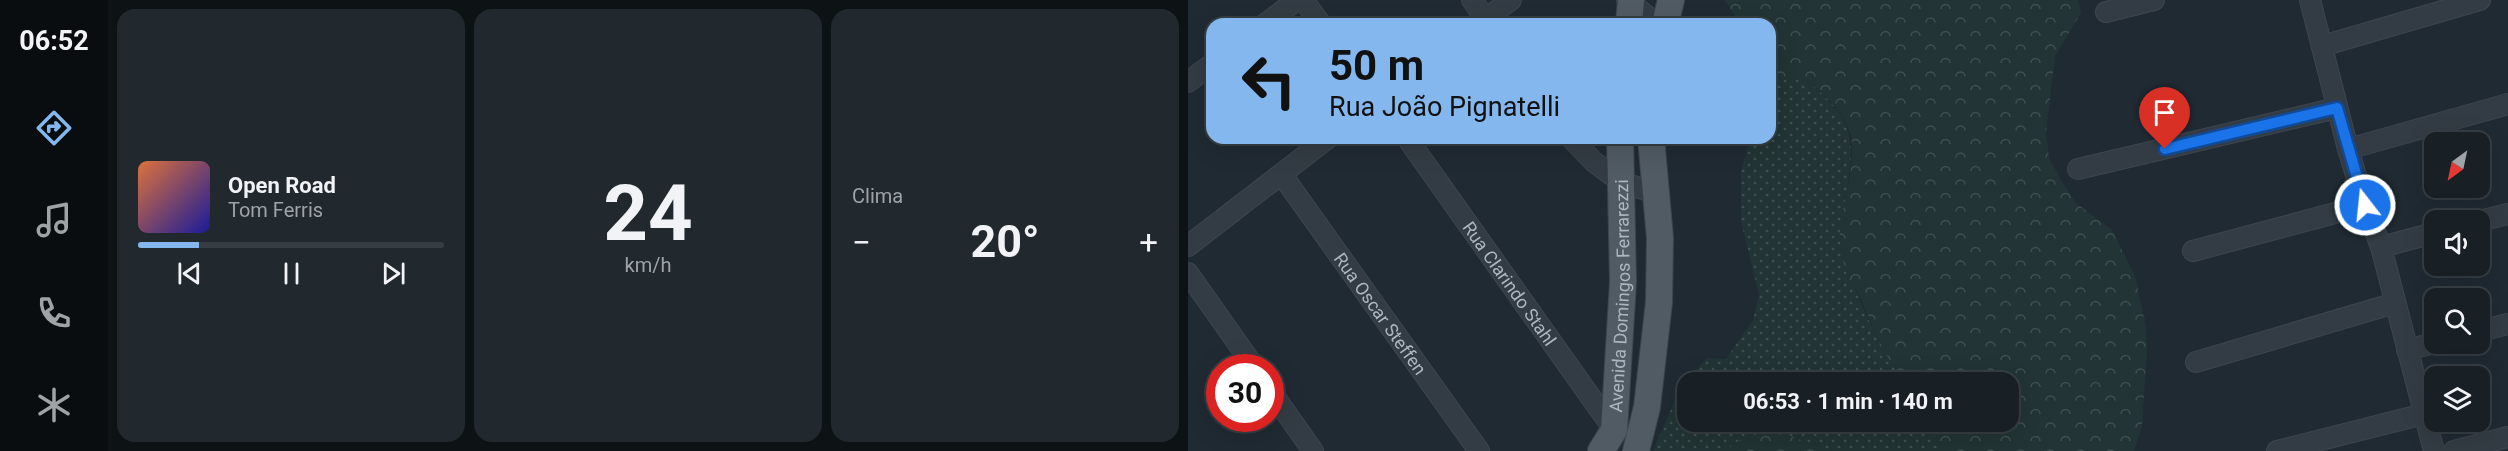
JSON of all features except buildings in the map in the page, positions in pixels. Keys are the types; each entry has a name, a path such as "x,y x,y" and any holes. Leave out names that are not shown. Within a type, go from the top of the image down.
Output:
{"main road":[{"path":"1666,18 1671,0"},
{"name":"Avenida Domingos Ferrarezzi","path":"1608,441 1623,282 1620,144"},
{"name":"Avenida Domingos Ferrarezzi","path":"1636,451 1647,407 1659,302 1660,238 1651,144"}],"street":[{"path":"1273,18 1297,0"},
{"path":"1303,0 1316,18"},
{"path":"1472,0 1483,18"},
{"path":"1490,18 1511,0"},
{"path":"2106,12 2154,0"},
{"path":"2277,451 2424,414 2381,247 2348,149 2310,0"},
{"path":"2322,46 2480,0"},
{"path":"1629,7 1647,18"},
{"path":"1188,82 1206,68"},
{"path":"2348,149 2508,104"},
{"path":"2078,169 2337,108"},
{"path":"1188,246 1321,144"},
{"name":"Rua Clarindo Stahl","path":"1411,144 1608,441"},
{"path":"1577,144 1594,162 1621,182 1655,193"},
{"name":"Rua Oscar Steffen","path":"1282,175 1479,451"},
{"path":"2193,251 2365,205"},
{"path":"2490,218 2508,214"},
{"path":"2381,247 2424,236"},
{"path":"1188,273 1245,354"},
{"path":"2196,362 2395,303"},
{"path":"2490,329 2508,324"},
{"path":"2407,350 2424,346"},
{"path":"1284,409 1314,451"},
{"path":"2429,432 2434,451"},
{"path":"2454,451 2508,437"}],"green space":[{"path":"1725,0 2078,0 2081,13 2055,56 2046,132 2049,158 2076,203 2112,230 2135,276 2146,327 2147,352 2142,426 2134,451 1941,451 1933,432 2019,432 2019,372 1898,372 1889,359 1851,279 1847,277 1840,243 1841,220 1852,155 1850,133 1843,117 1806,80 1776,78 1776,18 1736,18"},
{"path":"1776,78 1806,80 1834,106 1848,130 1851,158 1841,223 1844,250 1864,311 1898,372 1694,372 1707,358 1726,359 1753,320 1759,295 1741,221 1741,172 1748,144 1776,144"},
{"path":"1677,395 1677,432 1933,432 1941,451 1832,451 1790,436 1740,440 1725,451 1653,451"},
{"path":"1763,432 1790,436 1832,451 1725,451 1740,440"}],"route":[{"path":"2165,149 2337,108 2365,205"}]}
